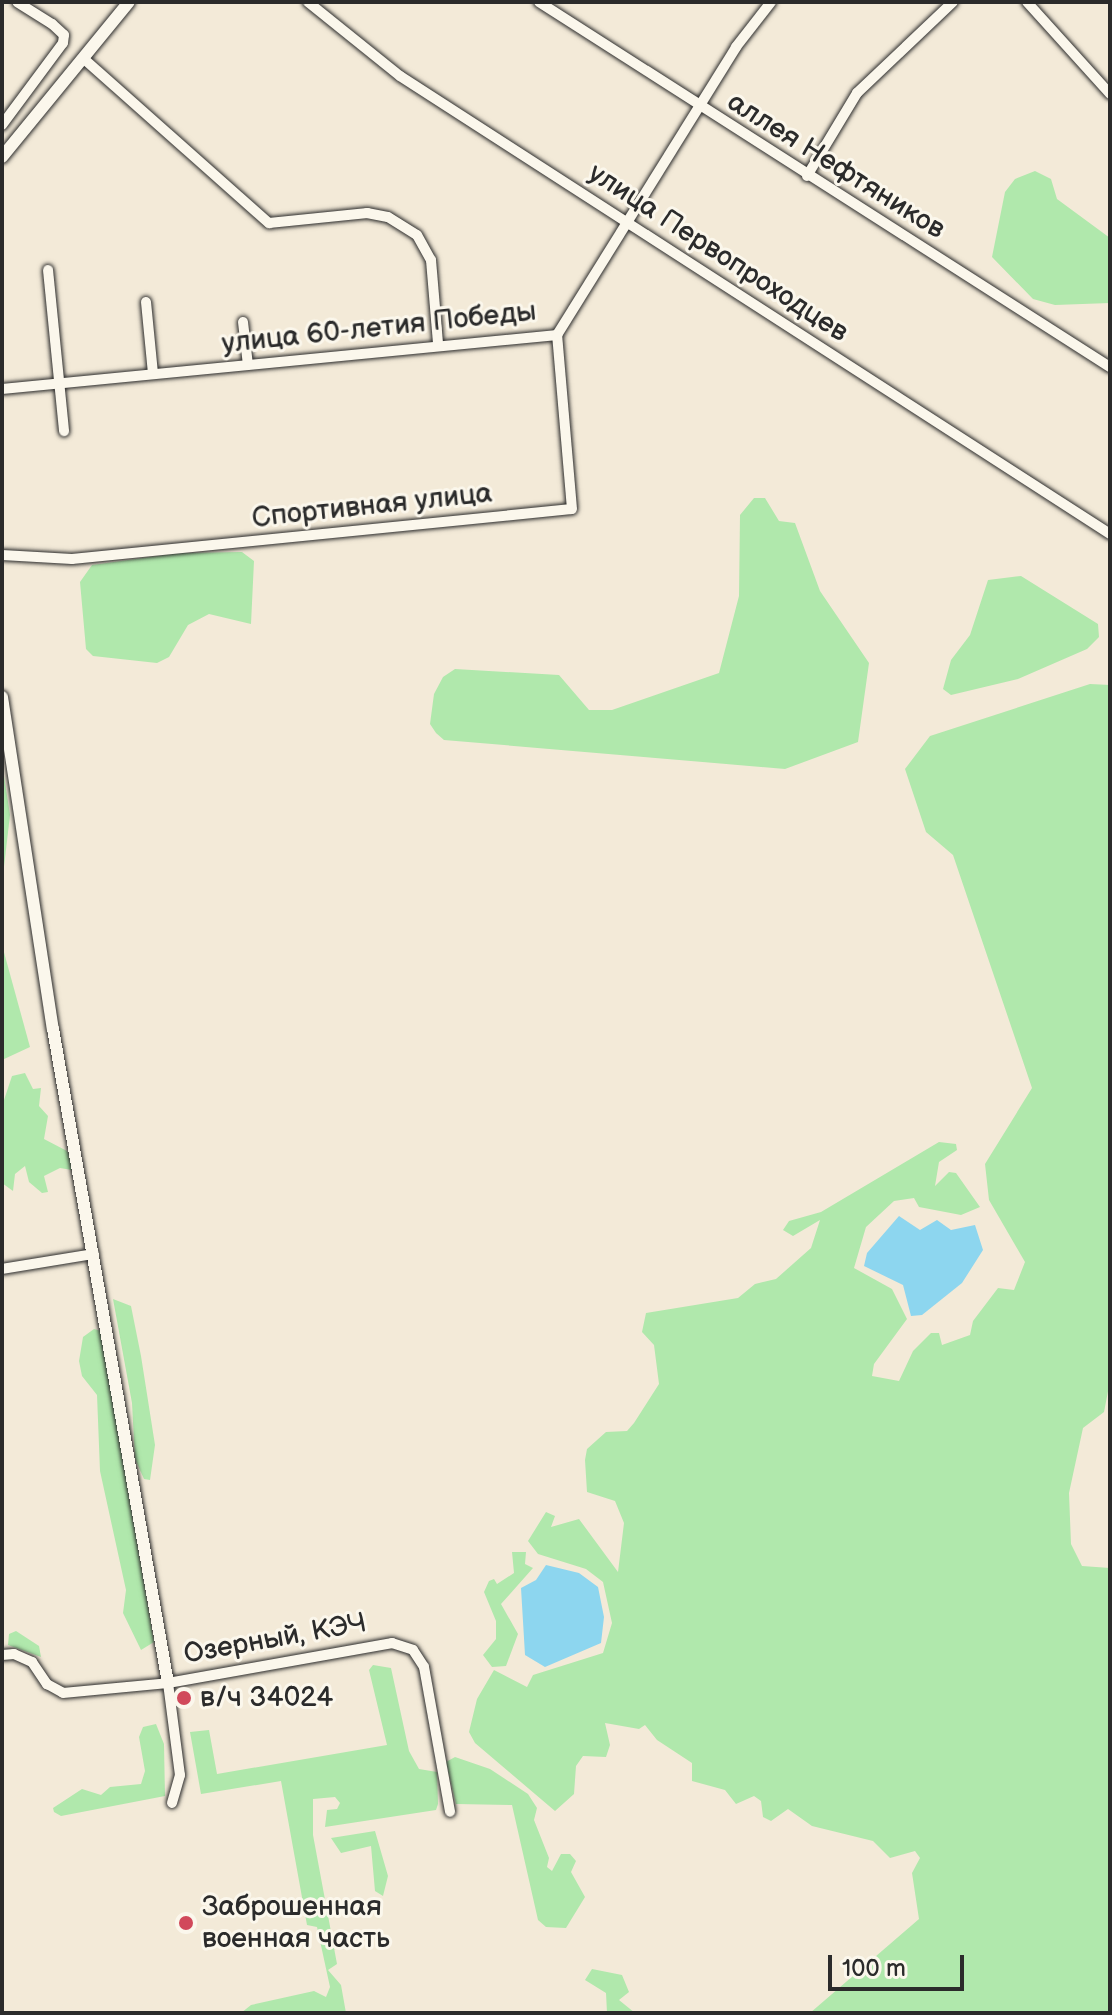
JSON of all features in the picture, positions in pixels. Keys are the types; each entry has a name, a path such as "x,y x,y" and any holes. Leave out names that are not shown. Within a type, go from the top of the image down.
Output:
{"street":[{"path":"4,117 63,43 64,35 17,2"},
{"path":"2,157 129,2"},
{"name":"улица Первопроходцев","path":"308,2 400,76 1110,534"},
{"name":"аллея Нефтяников","path":"539,2 1110,367"},
{"name":"улица 60-летия Победы","path":"2,389 438,343 557,335 699,107 771,2"},
{"path":"807,176 857,93 953,2"},
{"path":"1027,2 1110,94"},
{"path":"83,58 269,223 367,213 388,217 417,235 431,260 438,343"},
{"path":"48,270 64,431"},
{"path":"146,302 153,374"},
{"path":"243,322 248,365"},
{"name":"Спортивная улица","path":"2,555 72,559 572,509 557,335"},
{"path":"2,697 168,1683 180,1775 172,1803"},
{"path":"2,1269 94,1254"},
{"name":"Озерный, КЭЧ","path":"2,1655 14,1654 32,1662 47,1684 63,1693 168,1683 392,1643 413,1650 424,1667 450,1812"}],"green space":[{"path":"1035,171 1051,179 1057,199 1110,238 1110,303 1055,305 1033,299 992,257 1005,192 1015,179"},
{"path":"754,498 765,498 779,521 795,523 820,591 869,663 858,742 785,769 444,740 436,733 430,724 434,694 443,677 455,669 559,675 589,710 612,710 719,673 739,596 740,515"},
{"path":"242,552 254,561 251,624 209,614 188,625 169,657 157,663 93,656 86,649 80,582 92,565 179,553"},
{"path":"1021,576 1098,624 1099,637 1087,649 1018,679 951,695 943,689 951,660 970,635 988,580"},
{"path":"1090,684 1110,685 1110,1381 1104,1412 1083,1428 1069,1493 1071,1544 1082,1566 1110,1568 1110,2013 810,2013 919,1919 912,1873 920,1858 915,1851 890,1858 873,1841 812,1826 788,1809 771,1821 763,1817 761,1801 754,1796 736,1804 725,1790 692,1781 692,1763 657,1740 645,1725 639,1729 605,1723 610,1745 606,1757 583,1756 576,1766 574,1794 555,1811 475,1743 469,1732 477,1699 494,1670 527,1687 533,1675 603,1653 612,1623 603,1582 586,1569 538,1554 528,1541 546,1512 555,1516 551,1527 579,1519 618,1572 624,1523 615,1501 587,1492 585,1460 587,1449 606,1432 627,1431 659,1384 654,1345 642,1332 646,1313 738,1298 755,1284 776,1279 811,1248 820,1220 793,1236 783,1230 789,1221 821,1212 939,1142 956,1144 957,1150 939,1162 935,1186 949,1172 956,1173 980,1207 961,1215 919,1207 914,1198 894,1201 866,1227 854,1268 892,1289 907,1319 874,1364 872,1376 899,1381 913,1351 931,1333 939,1333 942,1345 970,1335 973,1321 998,1288 1014,1290 1025,1262 989,1200 985,1164 1032,1088 953,855 926,832 905,769 930,736"},
{"path":"2,763 10,815 2,884"},
{"path":"2,945 30,1047 2,1060"},
{"path":"25,1073 33,1089 41,1088 39,1106 48,1116 44,1139 67,1151 75,1163 72,1170 60,1168 44,1176 48,1192 42,1193 29,1182 25,1166 15,1174 13,1191 2,1183 2,1106 12,1076"},
{"path":"113,1299 131,1306 155,1445 150,1480 144,1479 135,1459 132,1403"},
{"path":"94,1329 101,1331 154,1642 141,1650 123,1613 126,1590 100,1471 97,1395 82,1376 79,1361 83,1337"},
{"path":"512,1552 526,1552 525,1564 533,1568 501,1604 518,1634 506,1666 492,1667 483,1655 496,1639 496,1621 484,1592 489,1581 494,1579 497,1584 514,1573"},
{"path":"16,1631 39,1646 41,1657 8,1645 9,1634"},
{"path":"373,1665 391,1668 409,1751 419,1769 437,1772 436,1810 325,1827 327,1810 337,1809 340,1803 335,1797 313,1799 313,1835 337,1964 328,1970 341,1985 346,2013 241,2013 251,2005 314,1991 326,1997 330,1987 317,1927 307,1925 281,1781 201,1794 190,1732 209,1730 217,1774 387,1745 369,1670"},
{"path":"156,1724 164,1744 165,1796 61,1816 54,1812 53,1808 82,1789 101,1795 110,1787 141,1784 145,1771 139,1737 143,1727"},
{"path":"455,1757 490,1769 528,1794 537,1808 534,1820 549,1858 547,1867 552,1871 561,1854 570,1854 576,1861 571,1872 585,1897 566,1928 546,1927 538,1920 512,1805 456,1804 446,1762"},
{"path":"375,1831 388,1876 383,1896 375,1891 371,1846 341,1853 331,1838"},
{"path":"592,1969 622,1975 629,1992 619,2000 635,2013 607,2013 606,1993 585,1980"}],"water":[{"path":"899,1216 920,1230 937,1220 951,1230 975,1225 983,1250 962,1283 922,1315 911,1316 903,1285 864,1266 867,1253"},
{"path":"546,1565 579,1573 598,1587 604,1617 601,1643 545,1667 525,1655 521,1588 536,1580"}],"place":[{"name":"в/ч 34024","path":"184,1698"},
{"name":"Заброшенная военная часть","path":"186,1923"}]}
